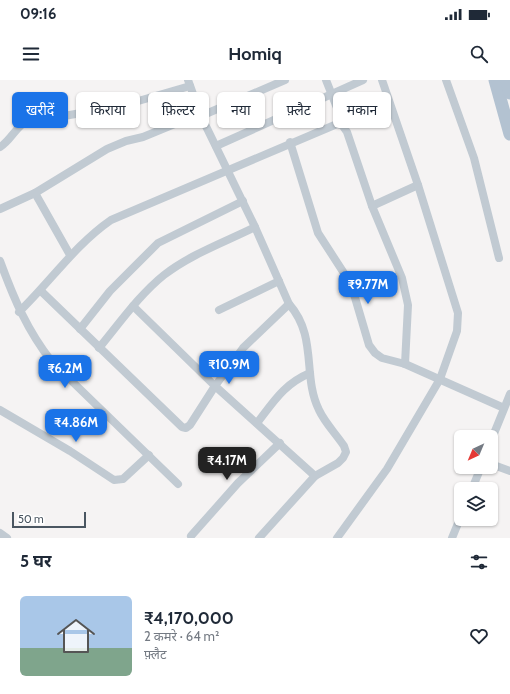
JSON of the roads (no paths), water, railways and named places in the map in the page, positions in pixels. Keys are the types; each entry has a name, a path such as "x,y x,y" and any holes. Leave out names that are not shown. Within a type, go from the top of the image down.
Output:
{"main road":[{"path":"495,80 510,134"},
{"path":"507,80 510,93"}],"street":[{"path":"209,113 285,80"},
{"path":"326,80 332,94"},
{"path":"216,146 363,80"},
{"path":"337,538 387,469 440,379 457,331 458,313 418,185 382,80"},
{"path":"446,80 474,158 499,258"},
{"path":"0,147 7,143 16,129 24,123 121,106 189,83"},
{"path":"19,312 41,291 67,262 70,255 95,231 111,220 290,142 333,125"},
{"path":"0,209 35,193 107,149 165,128"},
{"path":"207,128 256,227 289,304 295,311 306,336 310,373 319,410 344,446 346,452 338,463 315,476 259,538"},
{"path":"345,128 372,206 402,278 408,305 405,364"},
{"path":"290,142 318,233 350,284 369,345 375,353 382,358 405,364 504,408"},
{"path":"372,206 418,185"},
{"path":"35,193 70,255"},
{"path":"80,329 110,291 158,243 243,201"},
{"path":"99,348 133,306 163,276 186,260 256,227"},
{"path":"0,261 19,312 39,346 52,362 178,484"},
{"path":"219,310 279,281"},
{"path":"41,291 182,427 186,428 190,425 215,386 243,348 289,304"},
{"path":"133,306 215,386 315,476"},
{"path":"257,423 283,389 296,379 310,373"},
{"path":"495,430 510,394"},
{"path":"0,410 70,451 114,480 123,478 148,455"},
{"path":"191,536 238,483 280,443"},
{"path":"498,467 510,471"},
{"path":"452,538 457,526"},
{"path":"0,533 7,538"}]}
